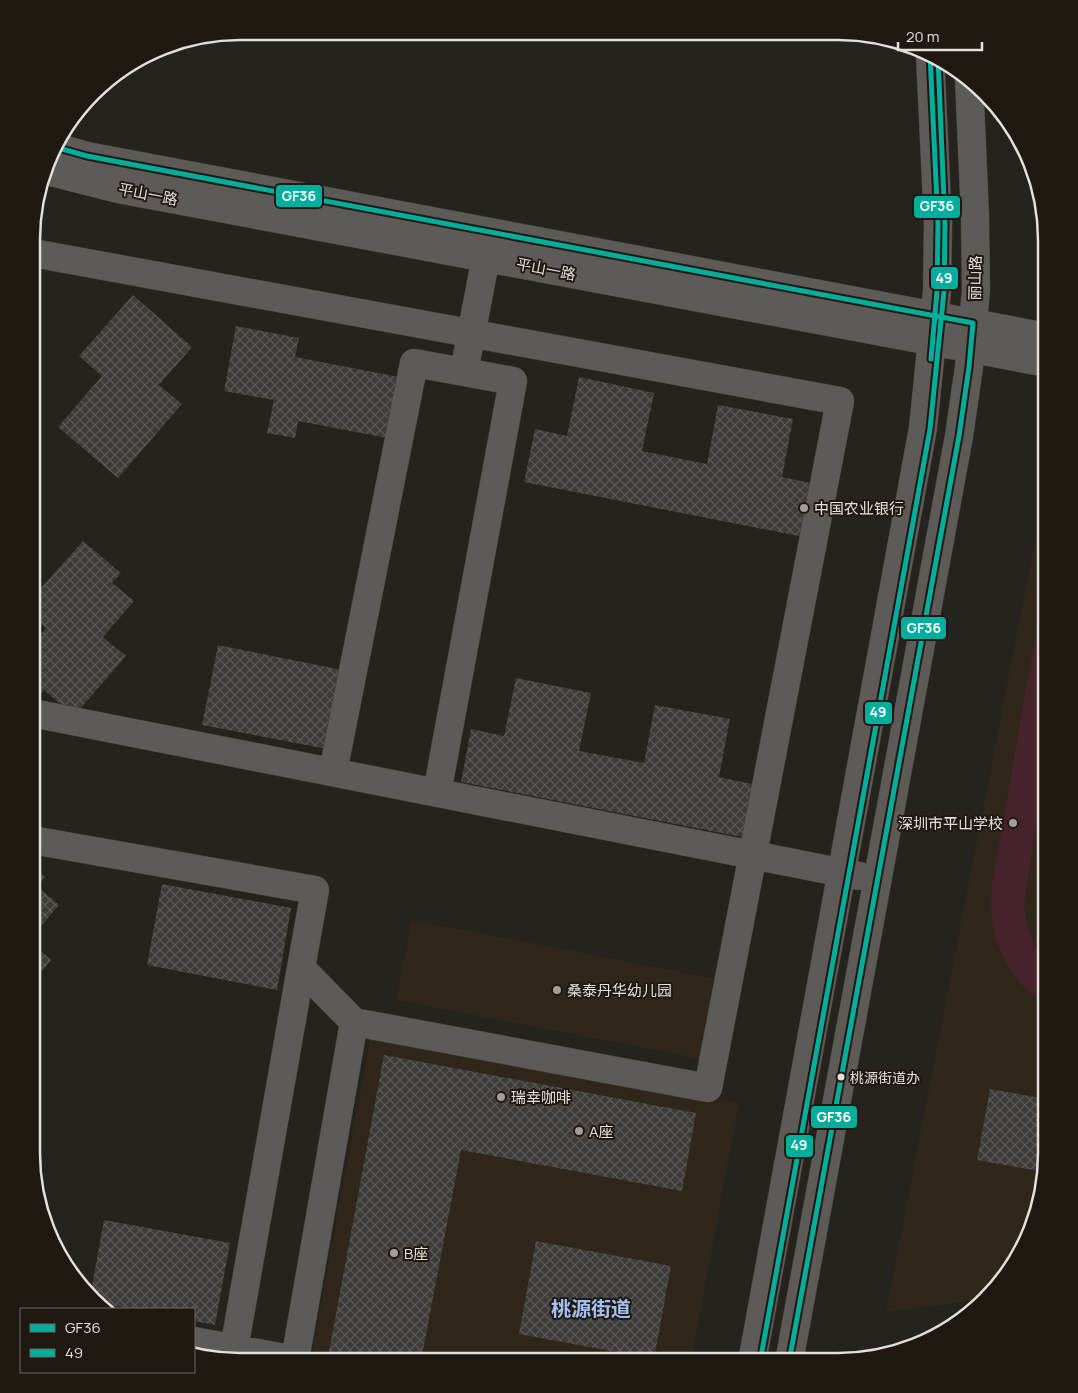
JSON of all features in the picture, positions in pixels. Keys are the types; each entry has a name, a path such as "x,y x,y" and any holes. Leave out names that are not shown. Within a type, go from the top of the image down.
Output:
{"street":[{"path":"754,1353 923,428 937,291 938,224 930,63"},
{"name":"丽山路","path":"791,1353 959,436 976,290 969,90"},
{"name":"平山一路","path":"62,150 488,245"},
{"name":"平山一路","path":"52,172 118,189 488,245 972,335 1038,359"},
{"path":"464,372 488,245"},
{"path":"40,254 840,401 708,1088 354,1022 301,968"},
{"name":"平山一路","path":"972,335 1038,336"},
{"path":"333,772 414,363 513,381 437,793"},
{"path":"40,715 878,880"},
{"path":"40,841 315,890 234,1349"},
{"path":"296,1353 354,1022"},
{"path":"195,1341 248,1353"}],"shaded area":[{"name":"深圳市平山学校","path":"1038,526 1038,1166 1034,1192 1023,1230 1017,1242 997,1275 980,1295 973,1301 886,1312"},
{"path":"1038,621 1038,816 1024,909 1028,928 1038,951 1038,999 1022,985 1006,963 995,938 991,910 992,885"},
{"name":"桑泰丹华幼儿园","path":"412,920 717,979 702,1059 396,1000"},
{"path":"371,1034 739,1103 692,1353 312,1353"}],"building":[{"path":"133,295 192,347 159,385 182,404 118,478 58,427 102,376 79,356"},
{"path":"236,326 299,338 295,357 399,377 387,438 298,421 295,438 267,433 274,400 224,391"},
{"path":"579,377 654,393 642,451 707,464 718,405 793,419 782,477 815,484 804,537 524,482 535,429 567,436"},
{"path":"83,541 121,573 112,583 134,601 103,637 126,656 74,716 44,690 40,695 40,635 46,628 40,623 40,589"},
{"path":"218,645 342,670 327,749 202,725"},
{"path":"516,678 591,693 579,751 644,763 655,705 730,719 719,777 752,784 742,837 461,782 471,729 504,736"},
{"path":"40,872 45,877 40,883"},
{"path":"162,884 291,908 277,990 147,965"},
{"path":"40,889 59,905 40,928"},
{"path":"40,951 51,960 40,973"},
{"name":"B座","path":"384,1055 696,1113 682,1191 461,1150 423,1353 329,1353"},
{"path":"990,1089 1038,1098 1037,1171 977,1160"},
{"path":"104,1220 230,1243 215,1325 195,1321 195,1308 126,1308 111,1305 92,1287"},
{"path":"536,1241 671,1266 655,1353 622,1353 519,1334"}],"transit line":[{"name":"GF36","path":"930,63 938,224 937,291 931,359"},
{"name":"49","path":"762,1353 930,429 944,291 945,224 938,67"},
{"name":"GF36","path":"62,149 87,156 973,323 959,436 791,1353"}],"place":[{"name":"中国农业银行","path":"804,508"},
{"name":"深圳市平山学校","path":"1013,823"},
{"name":"桑泰丹华幼儿园","path":"557,990"},
{"name":"桃源街道办","path":"841,1077"},
{"name":"瑞幸咖啡","path":"501,1097"},
{"name":"A座","path":"579,1131"},
{"name":"B座","path":"394,1253"}],"district":[{"name":"桃源街道","path":"591,1308"}]}
